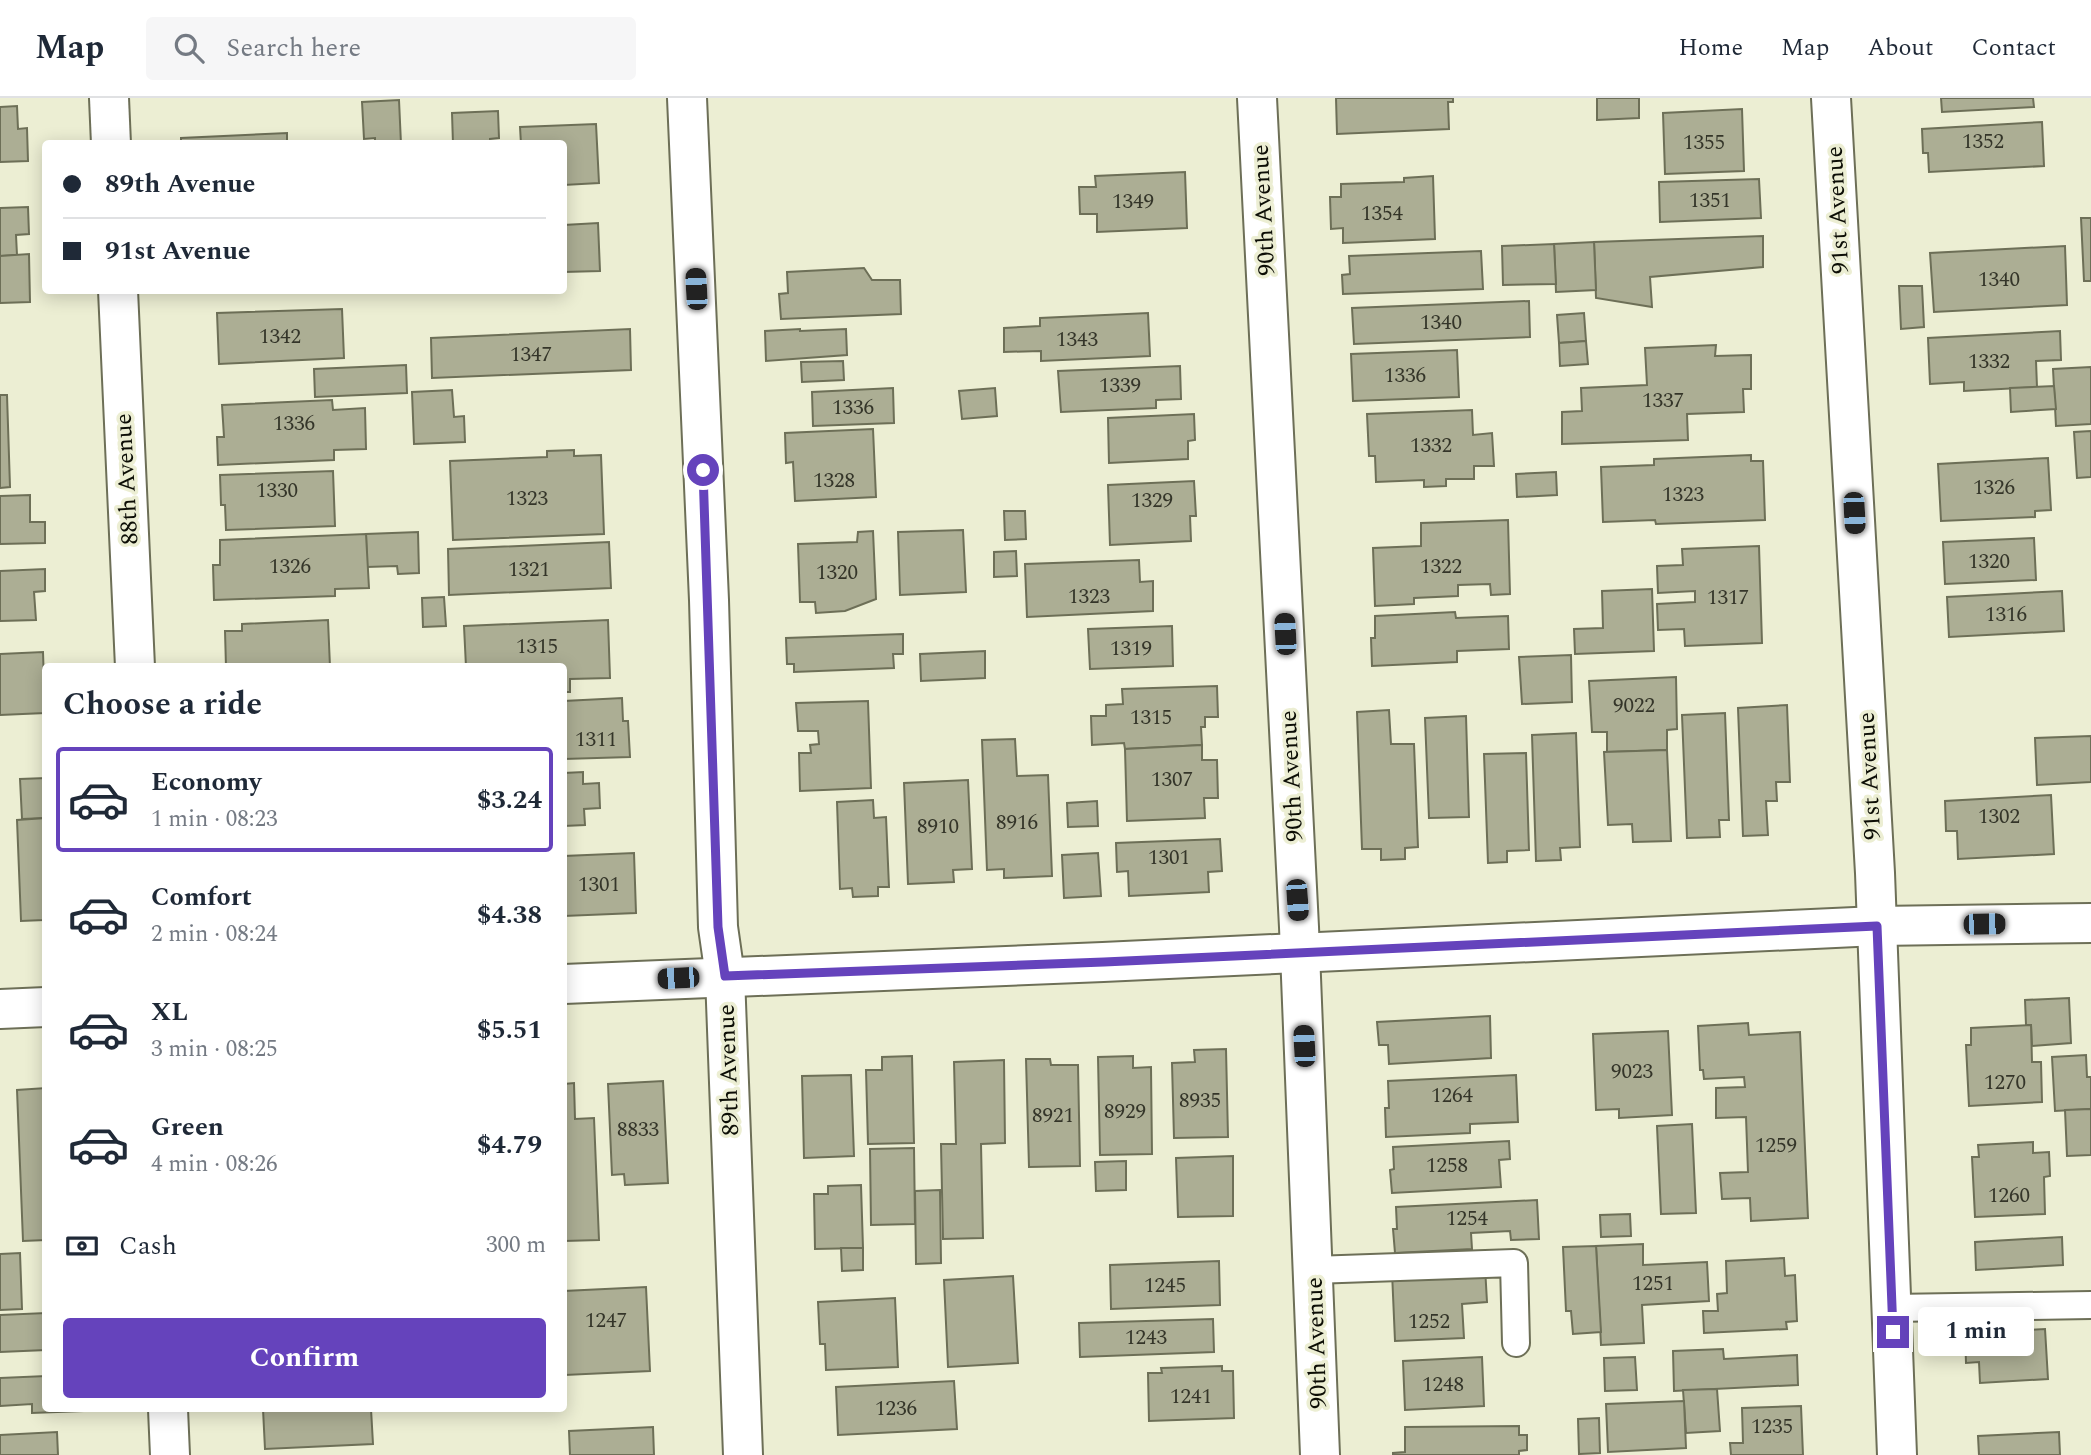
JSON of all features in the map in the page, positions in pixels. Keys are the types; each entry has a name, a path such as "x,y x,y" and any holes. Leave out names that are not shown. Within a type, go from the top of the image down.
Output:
{"street":[{"path":"109,98 111,140"},
{"name":"89th Avenue","path":"687,98 709,600 718,927 725,976 744,1455"},
{"name":"90th Avenue","path":"1257,98 1300,953 1320,1455"},
{"name":"91st Avenue","path":"1831,98 1877,926 1897,1455"},
{"name":"88th Avenue","path":"118,294 135,663"},
{"path":"567,984 1877,926 2091,923"},
{"path":"0,1009 42,1007"},
{"path":"168,1412 170,1455"}],"lane":[{"path":"1313,1270 1514,1263 1516,1343"},
{"path":"1892,1308 2091,1304"}],"building":[{"path":"1336,98 1453,98 1453,102 1448,102 1449,129 1337,134"},
{"path":"1597,98 1639,98 1639,118 1597,120"},
{"path":"1941,98 2033,98 2034,107 1942,112"},
{"path":"399,100 401,140 364,139 362,102"},
{"path":"17,106 18,129 27,128 28,161 0,162 0,107"},
{"path":"1742,109 1744,171 1665,174 1663,113"},
{"path":"498,111 499,138 453,140 452,113"},
{"path":"2042,122 2044,166 1929,172 1928,153 1923,153 1922,129"},
{"path":"596,124 599,183 567,185 567,140 521,140 520,127"},
{"path":"287,133 287,140 181,138"},
{"path":"1185,172 1187,228 1097,232 1097,214 1080,214 1079,187 1096,187 1095,176"},
{"path":"1433,176 1435,239 1343,243 1343,228 1331,229 1330,197 1341,197 1341,184 1404,182 1404,178"},
{"path":"1759,179 1761,218 1660,222 1659,182"},
{"path":"28,207 29,234 16,235 17,255 0,256 0,208"},
{"path":"2081,218 2091,218 2091,281 2084,281"},
{"path":"598,223 600,271 567,272 567,225"},
{"path":"1763,236 1763,267 1650,277 1652,307 1596,298 1594,242"},
{"path":"1594,242 1596,290 1556,292 1554,244"},
{"path":"1554,244 1556,284 1503,285 1502,246"},
{"path":"2065,246 2067,305 1934,312 1930,253"},
{"path":"1481,251 1483,289 1343,294 1342,275 1350,274 1349,256"},
{"path":"29,254 30,302 0,303 0,256"},
{"path":"864,268 872,280 900,280 901,314 781,319 779,294 788,293 787,272"},
{"path":"1899,286 1922,286 1924,327 1901,329"},
{"path":"1529,301 1530,337 1354,344 1352,308"},
{"path":"342,309 344,358 219,364 217,313"},
{"path":"1148,313 1150,356 1041,361 1041,351 1004,352 1004,328 1040,326 1040,318"},
{"path":"1584,313 1586,341 1559,343 1557,315"},
{"path":"630,329 631,370 432,378 431,338"},
{"path":"846,329 847,355 766,361 765,331"},
{"path":"2060,331 2061,360 2036,361 2037,387 1964,391 1964,382 1930,384 1928,338"},
{"path":"1586,341 1588,364 1560,366 1559,343"},
{"path":"1716,345 1715,356 1751,355 1751,389 1743,389 1744,412 1687,414 1688,440 1562,444 1562,412 1582,411 1581,388 1647,385 1645,348"},
{"path":"1457,350 1459,397 1353,401 1351,354"},
{"path":"843,361 844,380 802,382 801,362"},
{"path":"406,365 407,393 315,397 314,369"},
{"path":"1180,366 1181,399 1156,400 1156,408 1061,412 1058,371"},
{"path":"2091,367 2091,424 2056,426 2053,369"},
{"path":"2054,386 2056,409 2011,412 2010,388"},
{"path":"893,388 894,423 813,426 812,392"},
{"path":"995,388 997,416 962,419 959,391"},
{"path":"452,390 454,417 464,416 465,442 414,444 412,392"},
{"path":"0,395 7,395 10,487 0,488"},
{"path":"332,400 333,410 365,408 366,449 334,450 334,460 218,465 217,437 224,437 222,405"},
{"path":"1472,410 1473,435 1492,433 1494,466 1474,466 1474,479 1446,479 1446,486 1424,487 1424,480 1376,482 1375,456 1369,456 1367,414"},
{"path":"1194,414 1195,440 1188,441 1188,459 1109,463 1108,418"},
{"path":"873,429 876,497 795,501 793,462 786,463 785,433"},
{"path":"2091,431 2091,477 2077,478 2074,432"},
{"path":"574,450 574,456 601,455 604,534 453,540 450,461 547,457 547,451"},
{"path":"1751,455 1751,461 1763,461 1765,520 1656,524 1655,520 1603,522 1601,467 1654,465 1654,459"},
{"path":"2048,458 2051,510 2035,511 2035,517 1941,521 1938,464"},
{"path":"333,471 335,526 226,530 225,505 221,505 220,475"},
{"path":"1556,472 1557,495 1517,497 1516,474"},
{"path":"1194,481 1196,516 1190,516 1191,541 1110,545 1108,485"},
{"path":"30,495 30,522 45,522 45,543 0,544 0,496"},
{"path":"1004,511 1025,511 1026,539 1005,540"},
{"path":"1508,520 1510,594 1491,595 1490,584 1458,585 1458,596 1414,598 1414,604 1375,606 1373,548 1421,546 1421,523"},
{"path":"963,530 966,592 900,595 898,532"},
{"path":"873,531 876,599 845,611 816,613 815,602 800,602 798,544 857,542 858,532"},
{"path":"418,532 419,573 398,574 397,566 367,567 366,534"},
{"path":"366,534 369,588 335,589 335,596 214,600 213,565 220,565 220,540"},
{"path":"2034,538 2036,580 1945,584 1943,542"},
{"path":"609,542 611,588 449,595 448,549"},
{"path":"1759,546 1762,643 1685,646 1684,629 1658,630 1657,604 1695,602 1695,591 1658,593 1657,566 1683,565 1682,549"},
{"path":"1016,551 1017,576 994,577 994,552"},
{"path":"1139,560 1140,582 1153,581 1153,611 1027,617 1025,564"},
{"path":"45,569 45,591 34,592 36,620 0,621 0,571"},
{"path":"1652,589 1654,651 1575,654 1574,629 1603,628 1602,591"},
{"path":"2062,591 2064,631 1949,637 1947,597"},
{"path":"444,597 446,626 423,627 422,598"},
{"path":"1455,612 1456,618 1508,616 1509,649 1457,651 1457,662 1372,666 1371,638 1375,638 1375,616"},
{"path":"328,620 330,663 226,663 225,631 242,631 242,624"},
{"path":"608,620 610,678 570,679 570,692 567,692 567,663 466,663 464,626"},
{"path":"1172,626 1173,666 1090,669 1088,629"},
{"path":"903,634 903,654 893,654 894,668 794,672 794,664 787,664 786,638"},
{"path":"985,651 985,678 921,681 920,654"},
{"path":"43,652 42,713 0,715 0,654"},
{"path":"1571,655 1572,702 1522,704 1519,657"},
{"path":"1676,677 1677,729 1667,730 1667,750 1607,752 1607,732 1592,732 1589,681"},
{"path":"1217,686 1218,717 1205,717 1205,727 1201,727 1202,745 1125,749 1124,743 1092,745 1091,716 1106,716 1106,705 1123,704 1122,689"},
{"path":"622,698 623,721 628,721 630,757 567,759 567,701"},
{"path":"868,701 871,788 800,791 799,753 811,753 810,745 819,744 818,731 798,731 796,703"},
{"path":"1787,705 1790,782 1776,782 1777,801 1766,801 1768,835 1743,836 1738,708"},
{"path":"1389,710 1391,744 1414,744 1418,847 1405,848 1405,859 1381,860 1381,849 1362,849 1357,712"},
{"path":"1725,713 1729,820 1719,820 1720,837 1687,838 1682,715"},
{"path":"1466,716 1469,817 1429,818 1425,718"},
{"path":"1576,733 1580,847 1560,848 1561,860 1536,861 1532,735"},
{"path":"2091,736 2091,782 2037,785 2035,738"},
{"path":"1015,739 1017,776 1048,775 1052,876 1004,878 1004,869 987,870 982,740"},
{"path":"1202,745 1202,760 1217,760 1218,798 1204,798 1205,818 1127,821 1125,749"},
{"path":"1667,750 1671,841 1633,842 1632,824 1608,825 1604,752"},
{"path":"1526,753 1529,850 1507,851 1507,862 1488,863 1484,754"},
{"path":"583,772 583,784 599,783 600,808 584,809 585,825 567,826 567,773"},
{"path":"42,778 42,818 22,819 20,779"},
{"path":"968,780 972,869 953,870 954,882 908,884 904,783"},
{"path":"2051,795 2054,854 1958,859 1957,831 1946,831 1945,801"},
{"path":"873,800 874,818 886,817 889,887 878,887 878,896 853,897 852,888 840,889 837,802"},
{"path":"1097,801 1098,826 1068,827 1067,803"},
{"path":"42,818 42,920 21,921 17,820"},
{"path":"1220,839 1222,871 1208,872 1209,892 1129,896 1128,871 1117,872 1116,843"},
{"path":"634,853 636,913 567,916 567,856"},
{"path":"1098,853 1101,896 1064,898 1062,855"},
{"path":"2069,998 2071,1043 2032,1046 2031,1025 2026,1025 2025,1000"},
{"path":"1490,1016 1491,1058 1389,1064 1388,1045 1379,1045 1377,1022"},
{"path":"1748,1023 1749,1035 1800,1032 1808,1218 1751,1221 1750,1198 1722,1199 1720,1173 1748,1172 1746,1117 1716,1118 1716,1088 1745,1087 1744,1077 1704,1079 1703,1070 1700,1070 1698,1026"},
{"path":"2031,1025 2032,1062 2041,1062 2042,1102 1969,1106 1966,1045 1971,1045 1971,1028"},
{"path":"1668,1031 1672,1115 1619,1118 1619,1109 1596,1110 1593,1034"},
{"path":"1226,1049 1228,1137 1174,1138 1172,1063 1195,1062 1194,1050"},
{"path":"2086,1055 2087,1077 2091,1077 2091,1109 2055,1111 2052,1057"},
{"path":"912,1056 914,1143 868,1144 866,1070 882,1070 882,1057"},
{"path":"1133,1056 1133,1068 1151,1067 1152,1154 1100,1155 1098,1057"},
{"path":"1026,1059 1050,1059 1051,1065 1078,1065 1080,1166 1029,1167"},
{"path":"1004,1060 1005,1143 981,1144 983,1238 943,1239 941,1144 956,1144 954,1062"},
{"path":"851,1075 854,1156 804,1158 802,1076"},
{"path":"1516,1075 1518,1122 1470,1124 1470,1133 1386,1137 1388,1081"},
{"path":"663,1081 668,1183 625,1185 624,1174 612,1175 608,1084"},
{"path":"574,1083 575,1119 594,1118 599,1240 567,1241 567,1084"},
{"path":"42,1088 42,1240 23,1241 17,1090"},
{"path":"2091,1109 2091,1155 2067,1156 2065,1110"},
{"path":"1692,1124 1696,1213 1661,1214 1657,1126"},
{"path":"1509,1141 1510,1159 1499,1160 1501,1187 1392,1193 1390,1170 1394,1169 1393,1147"},
{"path":"2033,1142 2033,1153 2049,1152 2050,1176 2044,1177 2045,1214 1975,1217 1972,1157 1979,1157 1978,1145"},
{"path":"914,1148 915,1224 871,1225 870,1149"},
{"path":"1233,1156 1233,1216 1178,1217 1176,1158"},
{"path":"1126,1161 1126,1190 1096,1191 1095,1162"},
{"path":"861,1185 863,1248 815,1249 814,1194 828,1194 828,1186"},
{"path":"940,1190 941,1263 916,1264 915,1191"},
{"path":"1537,1200 1539,1239 1511,1240 1510,1231 1471,1233 1472,1249 1395,1253 1393,1229 1397,1229 1396,1207"},
{"path":"1630,1214 1631,1236 1601,1237 1600,1215"},
{"path":"2062,1237 2063,1265 1976,1270 1975,1242"},
{"path":"1643,1244 1643,1265 1707,1262 1709,1301 1642,1305 1644,1343 1601,1345 1596,1246"},
{"path":"1596,1246 1601,1332 1573,1334 1571,1311 1566,1311 1563,1247"},
{"path":"841,1248 863,1248 863,1270 842,1271"},
{"path":"20,1253 22,1309 0,1310 0,1254"},
{"path":"1784,1258 1785,1276 1795,1275 1797,1321 1786,1322 1787,1329 1704,1333 1703,1311 1718,1311 1717,1294 1727,1293 1726,1261"},
{"path":"1219,1261 1220,1305 1111,1309 1110,1265"},
{"path":"1485,1267 1487,1302 1462,1304 1464,1338 1395,1341 1392,1272"},
{"path":"1013,1276 1018,1363 948,1367 944,1280"},
{"path":"646,1287 650,1371 567,1375 567,1291"},
{"path":"895,1298 898,1367 826,1370 825,1344 820,1344 818,1302"},
{"path":"42,1313 42,1350 0,1352 0,1315"},
{"path":"1213,1319 1214,1352 1080,1357 1079,1323"},
{"path":"2045,1329 2048,1379 1980,1383 1979,1362 1966,1363 1965,1333"},
{"path":"1723,1349 1724,1359 1797,1355 1798,1385 1674,1391 1673,1351"},
{"path":"1482,1357 1484,1406 1405,1410 1403,1361"},
{"path":"1635,1357 1637,1390 1605,1391 1604,1358"},
{"path":"1222,1366 1222,1371 1233,1371 1234,1418 1149,1421 1148,1373 1162,1373 1161,1368"},
{"path":"42,1376 42,1412 58,1412 32,1413 32,1404 0,1406 0,1378"},
{"path":"954,1381 957,1429 838,1435 836,1387"},
{"path":"1717,1389 1720,1431 1686,1433 1683,1390"},
{"path":"1684,1401 1686,1448 1608,1452 1606,1404"},
{"path":"1801,1406 1803,1455 1731,1455 1730,1443 1743,1443 1742,1408"},
{"path":"263,1412 371,1412 373,1444 265,1449"},
{"path":"1599,1418 1600,1453 1579,1454 1578,1419"},
{"path":"1519,1426 1519,1435 1527,1435 1527,1450 1519,1451 1519,1455 1393,1455 1405,1452 1405,1427"},
{"path":"653,1427 654,1455 570,1455 569,1431"},
{"path":"57,1432 58,1455 0,1455 0,1435"},
{"path":"2059,1432 2060,1455 1979,1455 1978,1436"}],"route":[{"path":"703,470 718,927 725,976 1104,962 1877,926 1893,1332"}]}
